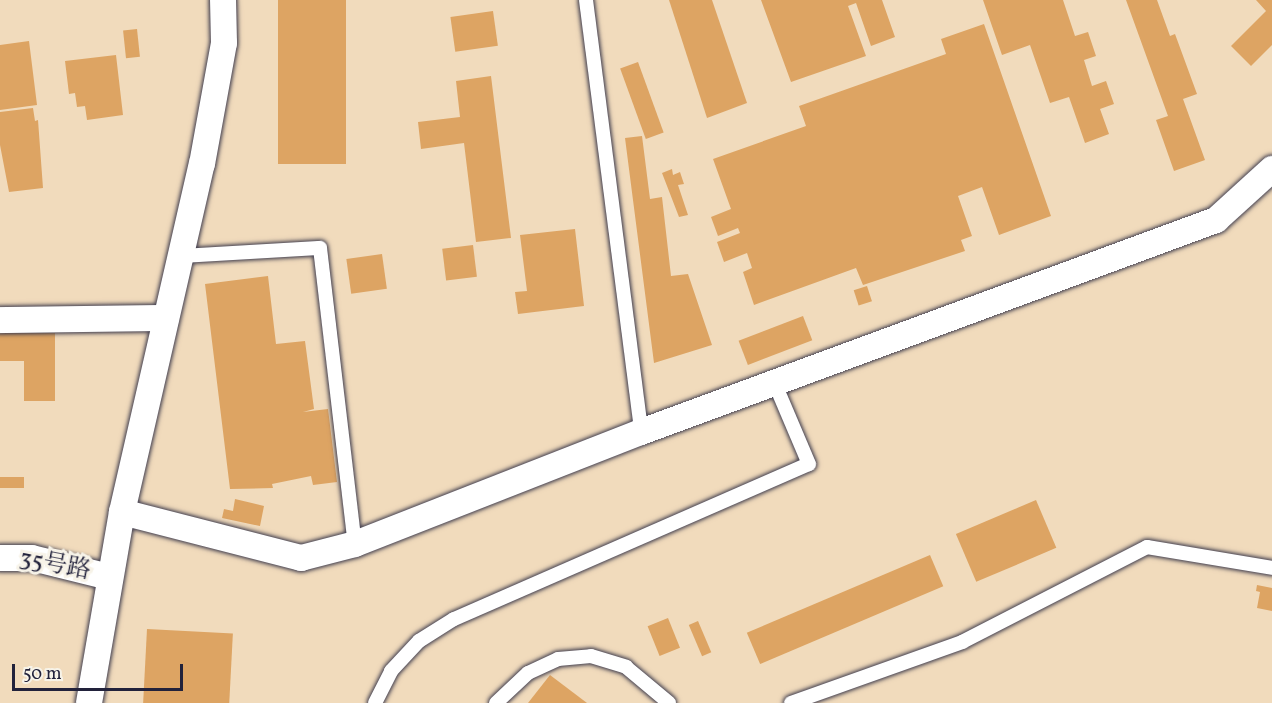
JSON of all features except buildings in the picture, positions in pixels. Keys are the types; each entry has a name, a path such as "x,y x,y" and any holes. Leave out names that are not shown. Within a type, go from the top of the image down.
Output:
{"street":[{"path":"89,703 109,577 180,256 224,43 223,0"},
{"path":"123,512 301,558 355,544 641,432 1216,220 1272,170"},
{"path":"0,320 166,318"},
{"name":"35号路","path":"0,558 32,558 109,577"}],"lane":[{"path":"586,0 641,432"},
{"path":"180,256 320,248 355,544"},
{"path":"375,703 391,672 419,641 454,619 809,464 775,384"},
{"path":"791,703 962,642 1147,547 1272,568"},
{"path":"496,703 528,673 558,659 591,656 626,667 669,703"}]}
